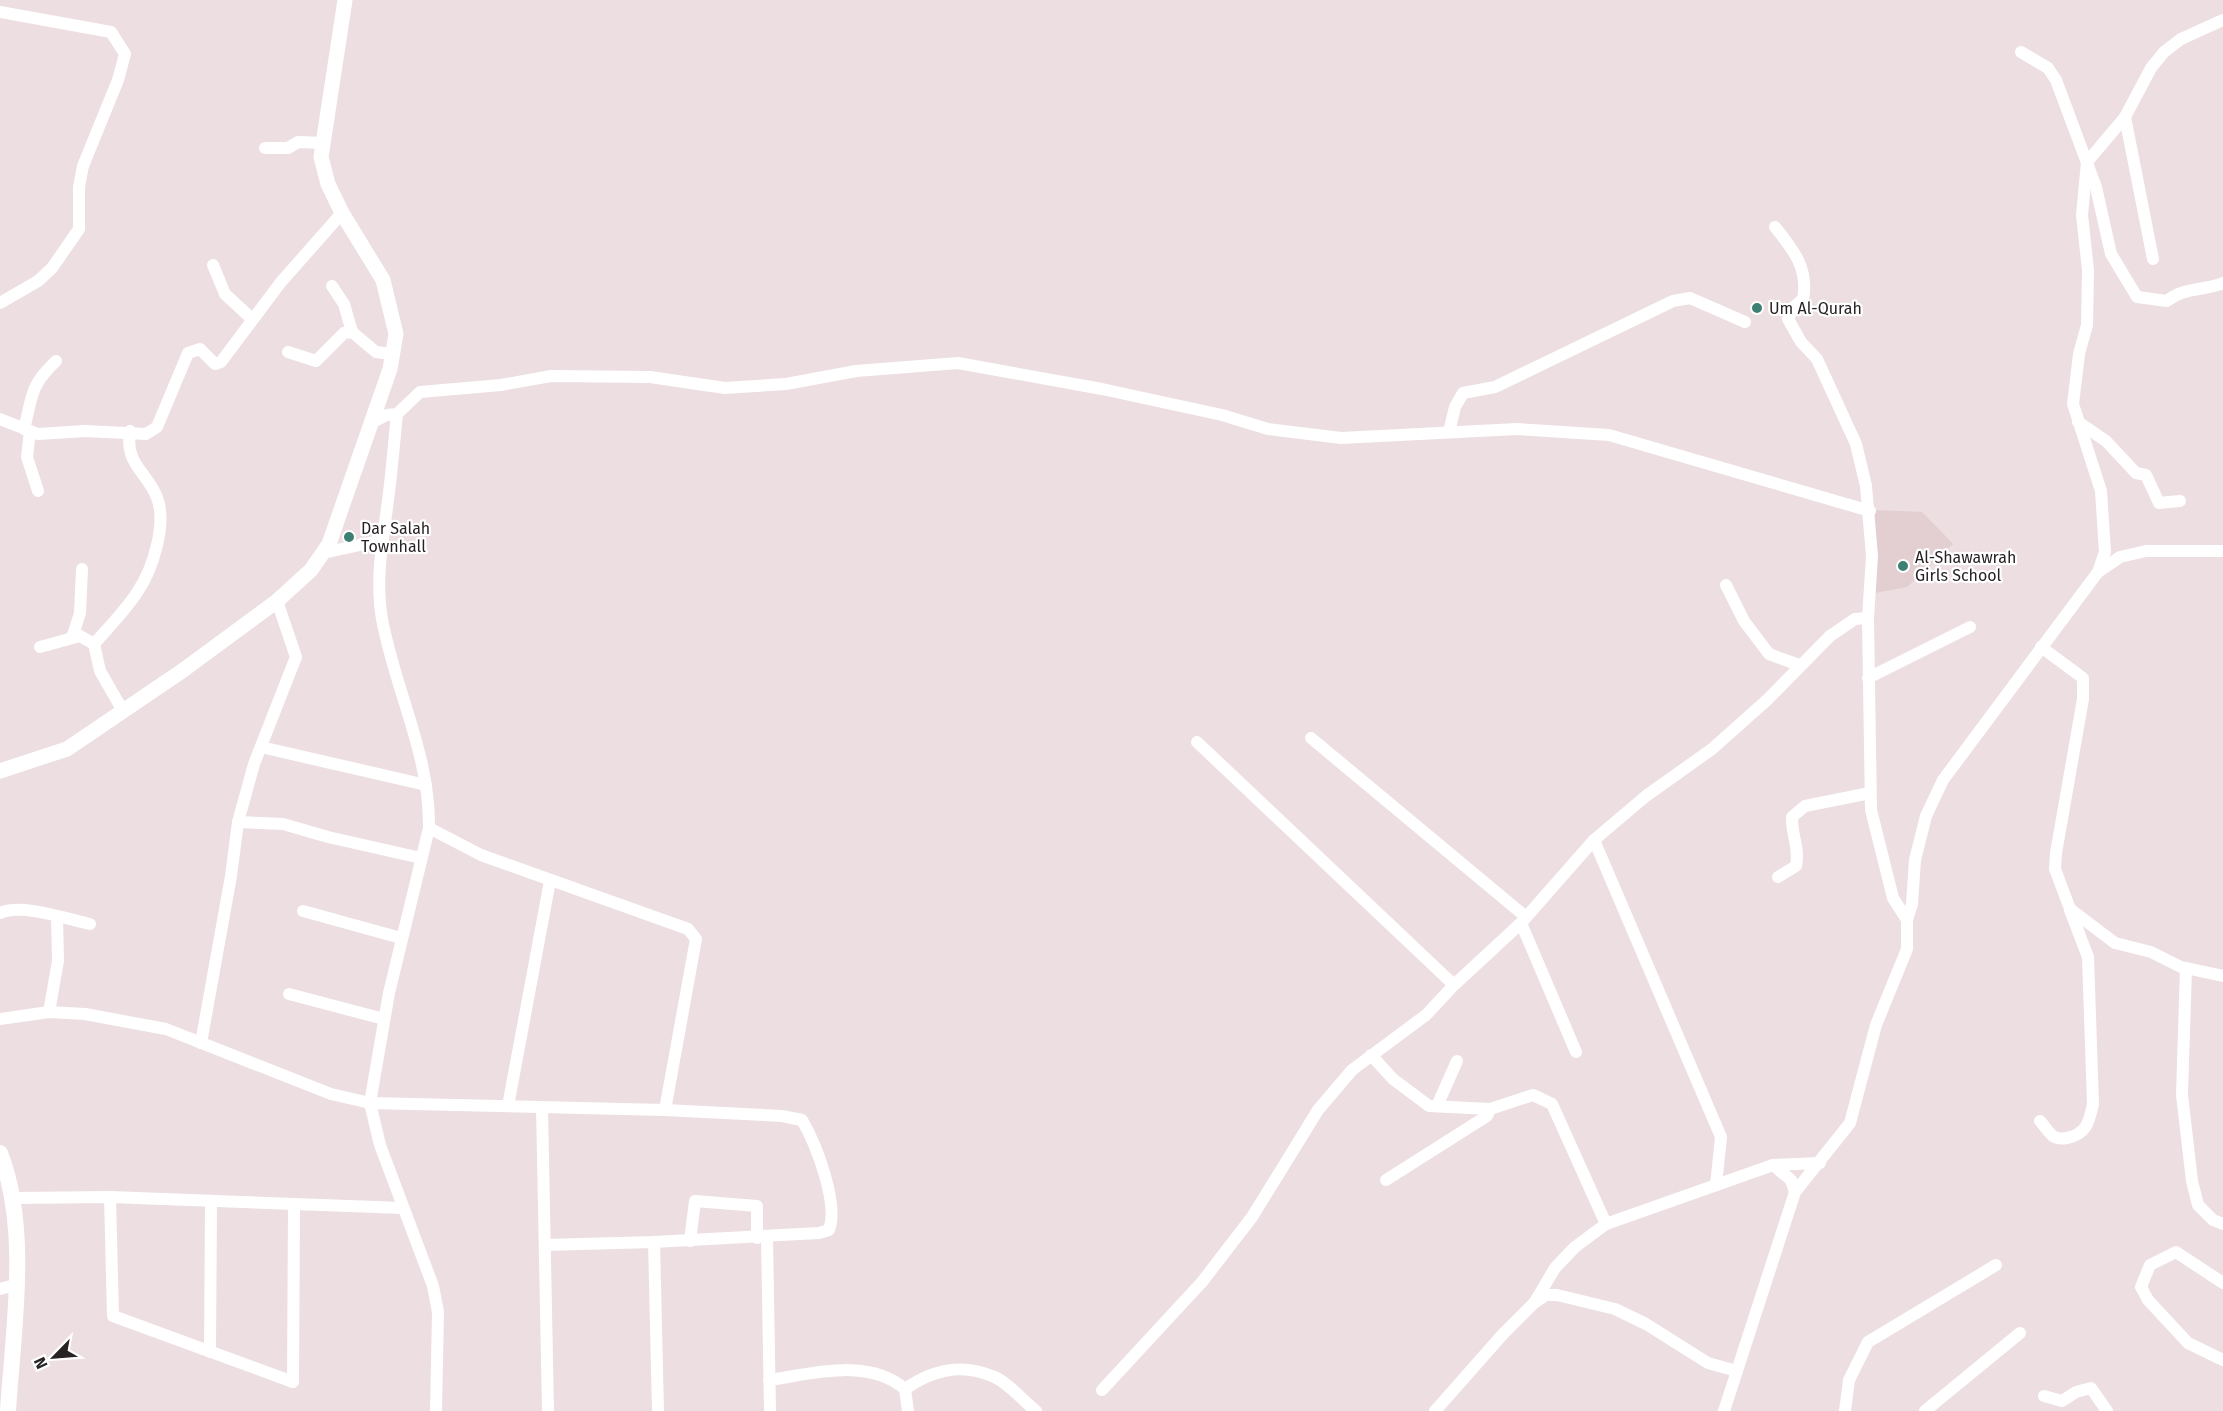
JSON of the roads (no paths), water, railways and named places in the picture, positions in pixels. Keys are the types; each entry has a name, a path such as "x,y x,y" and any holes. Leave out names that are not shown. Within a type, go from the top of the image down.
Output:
{"main road":[{"path":"0,1153 12,1198 17,1252 8,1287 8,1411"}],"street":[{"path":"0,771 67,749 277,601 311,570 323,553 348,495 373,422 396,334 383,280 342,213 328,184 321,157 345,0"},
{"path":"0,12 111,32 125,54 118,80 100,119 83,166 79,187 79,229 52,268 38,281 0,303"},
{"path":"1724,1411 1795,1192 1851,1123 1876,1024 1907,950 1907,920 1912,904 1915,860 1923,827 1943,780 2098,572 2105,552 2101,491 2073,404 2079,354 2087,326 2088,270 2082,215 2087,162 2125,117 2151,69 2164,52 2181,39 2223,20"},
{"path":"2022,52 2048,68 2056,80 2096,187 2111,254 2137,297 2166,301 2175,293 2202,290 2223,284"},
{"path":"2125,117 2153,260"},
{"path":"265,148 288,148 298,141 323,143"},
{"path":"0,419 38,434 130,431 146,434 157,428 188,353 200,349 215,364 221,362 281,282 342,213"},
{"path":"1776,227 1796,253 1804,272 1803,299 1793,308 1788,319 1802,342 1817,359 1856,444 1870,511 1872,556 1868,618 1868,678 1871,810 1893,898 1907,920"},
{"path":"213,265 225,294 252,319"},
{"path":"332,285 345,304 352,332 376,352 392,354"},
{"path":"1449,432 1455,407 1463,393 1495,387 1673,301 1690,298 1745,322"},
{"path":"288,352 316,361 344,333 352,332"},
{"path":"38,491 27,457 30,394 39,377 56,361"},
{"path":"436,1411 438,1312 425,1261 380,1145 370,1103 401,938 429,828 426,784 415,729 382,618 379,587 382,540 398,414 420,392 501,385 551,376 650,377 725,388 786,384 856,371 958,363 1102,389 1222,415 1268,429 1341,438 1517,429 1609,435 1870,511"},
{"path":"373,422 387,415 398,414"},
{"path":"2078,422 2106,441 2136,473 2146,475 2159,503 2180,501"},
{"path":"94,644 138,592 160,540 156,495 135,466 128,444 130,431"},
{"path":"323,553 382,540"},
{"path":"2098,572 2120,557 2146,551 2223,551"},
{"path":"72,638 80,613 82,569"},
{"path":"1725,585 1744,621 1769,654 1799,665"},
{"path":"201,1043 231,876 238,822 261,747 296,657 277,601"},
{"path":"1102,1390 1202,1282 1251,1217 1323,1103 1352,1070 1426,1015 1454,985 1524,920 1594,840 1647,796 1712,749 1767,700 1830,636 1856,619 1868,618"},
{"path":"1868,678 1970,627"},
{"path":"40,646 80,636 94,644 100,671 123,711"},
{"path":"2040,1121 2054,1136 2062,1139 2075,1136 2084,1131 2089,1123 2093,1104 2088,957 2055,869 2083,699 2083,678 2041,647"},
{"path":"1311,738 1524,920 1576,1052"},
{"path":"1197,742 1454,985"},
{"path":"261,747 426,784"},
{"path":"1778,877 1796,866 1798,850 1791,827 1792,817 1805,806 1870,793"},
{"path":"238,822 284,824 328,837 421,858"},
{"path":"429,828 481,855 688,929 696,939 665,1110"},
{"path":"1594,840 1721,1137 1716,1185"},
{"path":"508,1106 550,880"},
{"path":"2070,909 2115,943 2151,952 2186,968 2223,976"},
{"path":"0,913 6,910 30,911 90,924"},
{"path":"303,911 401,938"},
{"path":"49,1012 58,961 57,917"},
{"path":"2186,968 2182,1095 2192,1180 2198,1205 2213,1220 2223,1224"},
{"path":"289,994 384,1019"},
{"path":"0,1019 49,1012 84,1014 166,1029 332,1094 370,1103 665,1110 782,1116 802,1120 812,1137 823,1169 833,1221 829,1230 819,1233 762,1238 545,1245"},
{"path":"1371,1055 1393,1079 1429,1106 1490,1109 1533,1095 1552,1104 1606,1224"},
{"path":"1437,1106 1457,1061"},
{"path":"542,1107 548,1411"},
{"path":"1386,1180 1487,1116 1490,1109"},
{"path":"1435,1411 1534,1303 1562,1261 1575,1247 1606,1224 1773,1165 1820,1162"},
{"path":"1773,1165 1791,1180 1795,1192"},
{"path":"12,1198 110,1197 211,1203 403,1208"},
{"path":"110,1197 113,1316 293,1382 294,1205"},
{"path":"690,1241 695,1201 757,1206 762,1238 770,1411"},
{"path":"210,1352 211,1203"},
{"path":"654,1242 658,1411"},
{"path":"2223,1283 2175,1252 2150,1265 2141,1287 2148,1300 2188,1343 2223,1360"},
{"path":"1845,1411 1849,1380 1868,1342 1996,1265"},
{"path":"1534,1303 1546,1295 1557,1295 1615,1309 1646,1324 1708,1363 1737,1371"},
{"path":"1925,1411 2020,1333"},
{"path":"905,1389 925,1375 956,1369 994,1376 1036,1411"},
{"path":"769,1380 852,1370 888,1377 905,1389 908,1411"},
{"path":"2044,1396 2062,1401 2076,1392 2091,1388 2107,1411"}],"place":[{"name":"Um Al-Qurah","path":"1757,308"},
{"name":"Dar Salah Townhall","path":"349,537"},
{"name":"Al-Shawawrah Girls School","path":"1903,566"}]}
